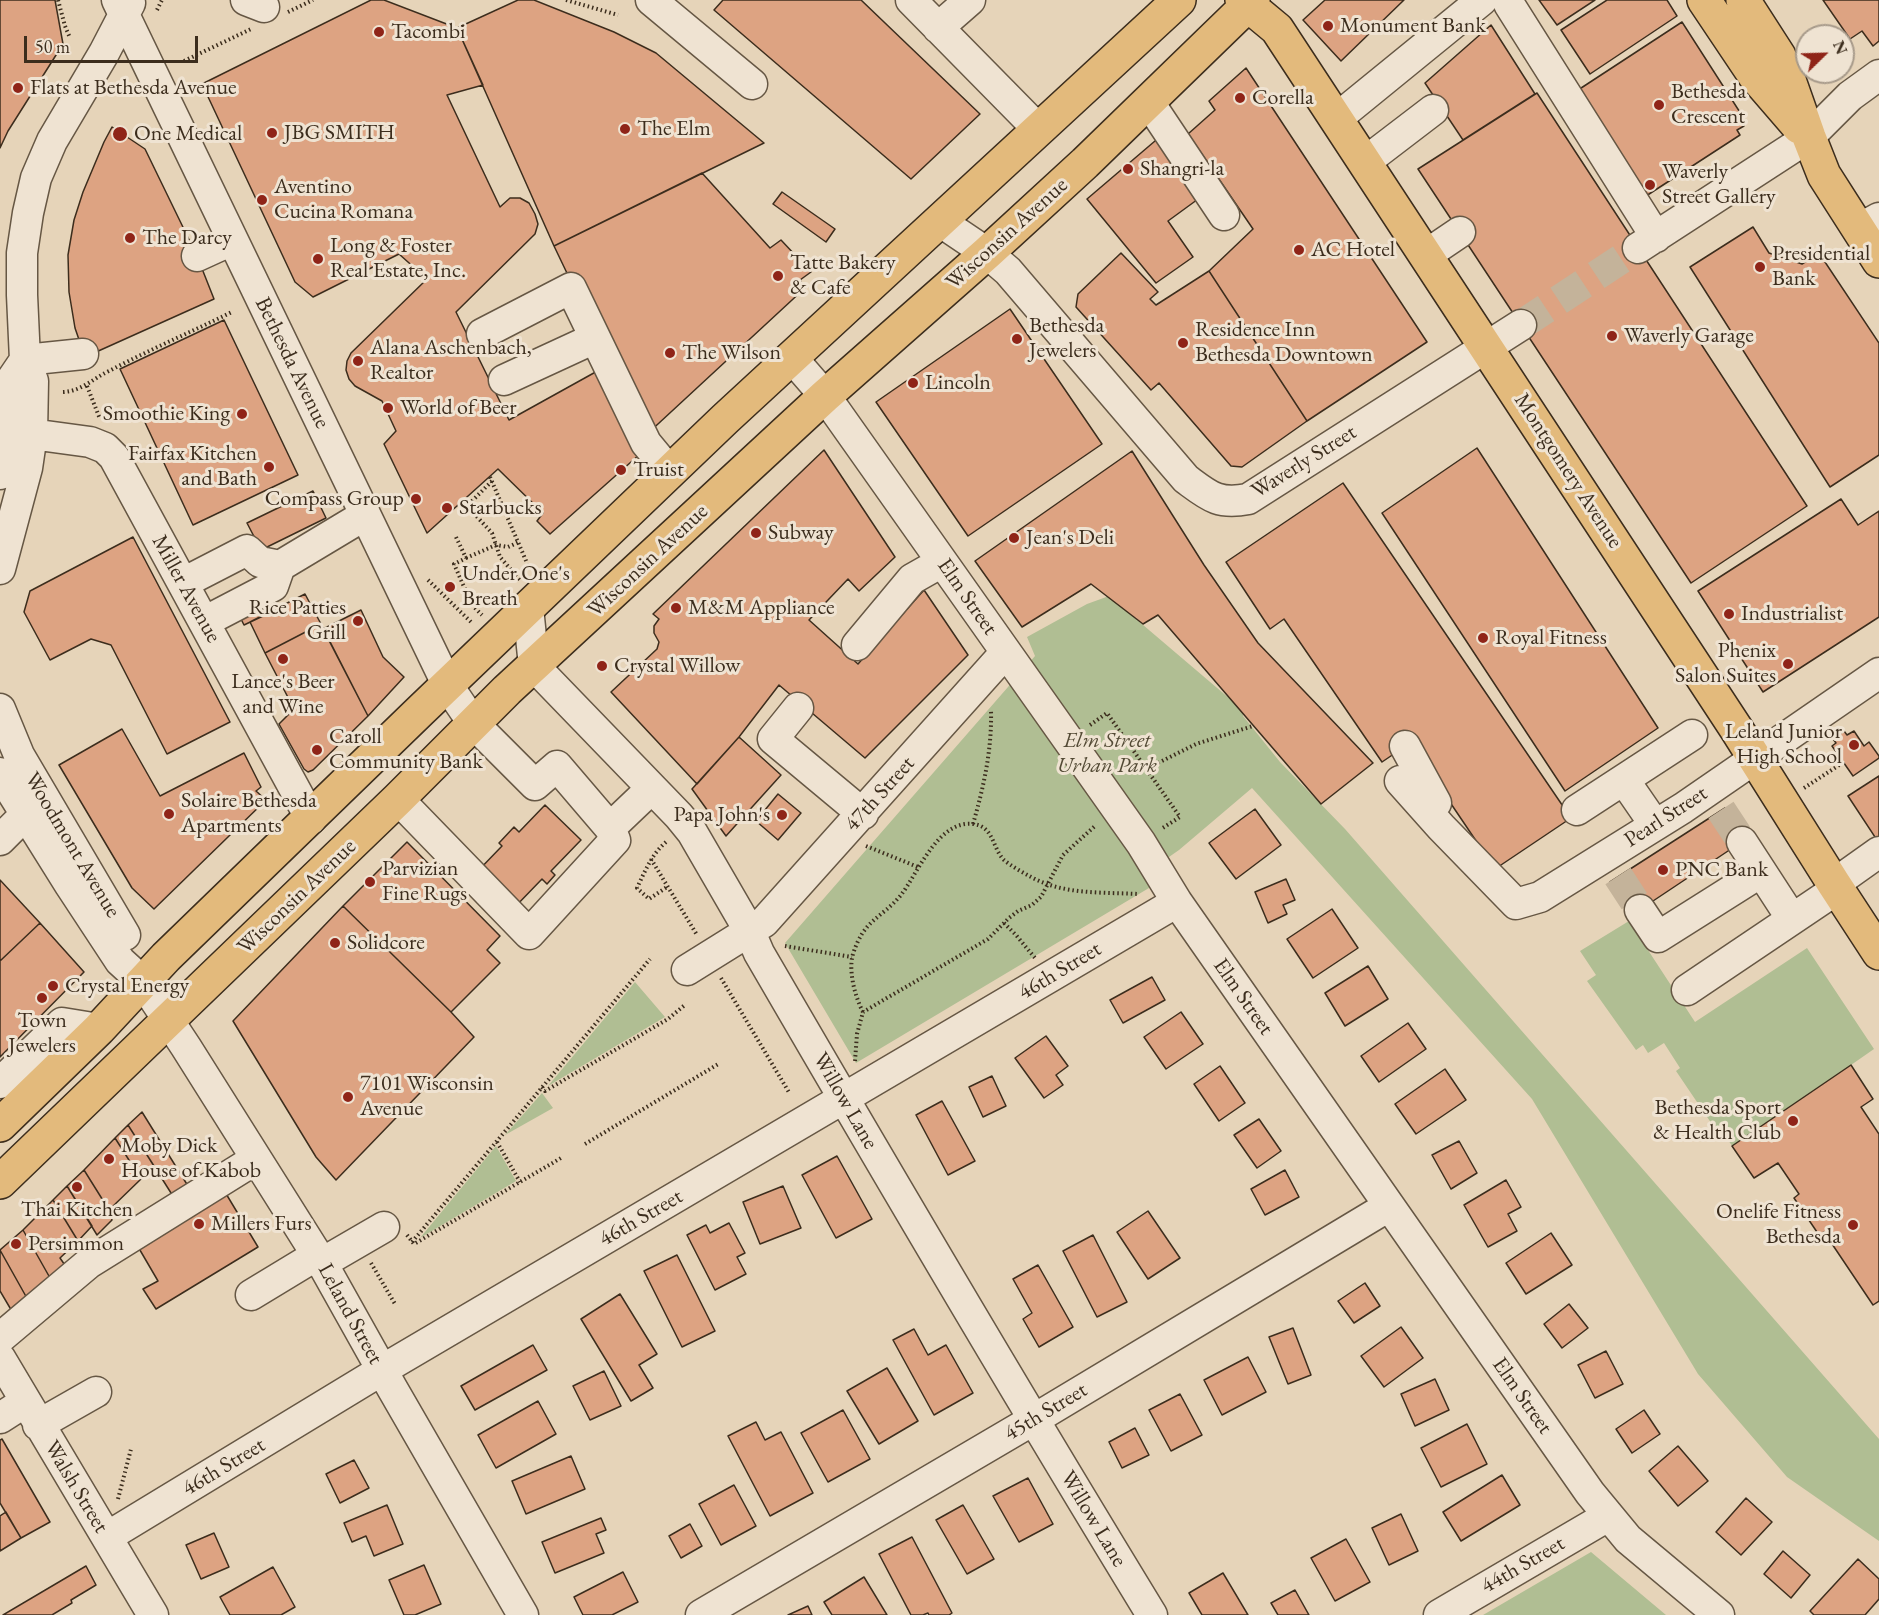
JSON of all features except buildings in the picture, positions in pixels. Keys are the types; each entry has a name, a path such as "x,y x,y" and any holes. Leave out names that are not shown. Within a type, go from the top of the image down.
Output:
{"main road":[{"name":"Wisconsin Avenue","path":"0,1125 99,1029 166,957 448,686 524,594 670,472 1179,0"},
{"path":"1704,0 1755,76 1809,137"},
{"path":"1743,0 1779,56 1824,175 1869,224 1879,261"},
{"name":"Wisconsin Avenue","path":"0,1182 398,799 473,723 825,396 1085,163 1248,2"},
{"name":"Montgomery Avenue","path":"1248,2 1277,29 1737,730 1879,953"}],"street":[{"path":"651,0 752,84"},
{"path":"910,0 1038,129"},
{"path":"938,28 970,0"},
{"path":"1336,119 1496,2 1647,243 1809,137 1850,96 1879,75"},
{"path":"0,474 20,433 33,381 25,360 22,253 36,178 52,141 100,60 124,5"},
{"name":"Bethesda Avenue","path":"124,5 232,240 448,686 473,723 535,786 557,766 610,828"},
{"path":"1148,101 1224,215"},
{"path":"1365,162 1433,110"},
{"path":"941,222 987,253"},
{"path":"1426,255 1460,232"},
{"path":"197,256 232,240"},
{"name":"Waverly Street","path":"987,253 1008,272 1186,479 1221,501 1248,499 1521,325"},
{"path":"482,334 571,288 646,443 670,472"},
{"path":"504,380 595,338"},
{"path":"25,360 83,354"},
{"name":"Elm Street","path":"792,358 825,396 1006,652 1140,843 1177,902 1576,1474 1628,1539 1719,1615"},
{"path":"0,569 27,468 20,433"},
{"name":"Miller Avenue","path":"20,433 90,442 105,448 114,458 311,819"},
{"path":"183,583 247,550 260,562 279,566 365,515"},
{"path":"857,645 912,579 942,562"},
{"path":"204,622 273,586 279,566"},
{"path":"524,594 534,666"},
{"name":"47th Street","path":"687,970 764,922 1006,652"},
{"name":"Willow Lane","path":"534,666 692,832 843,1099 1033,1420 1152,1615"},
{"name":"Pearl Street","path":"1459,845 1516,904 1540,897 1612,866 1655,825 1714,801 1754,758 1877,678"},
{"path":"798,708 773,739 862,814"},
{"name":"Woodmont Avenue","path":"1,715 19,755 133,950 143,982"},
{"path":"1577,810 1692,735"},
{"path":"1406,746 1459,845"},
{"name":"Woodmont Avenue","path":"0,773 120,961 143,982 168,1019"},
{"path":"1624,780 1655,825"},
{"path":"1400,781 1459,845"},
{"path":"398,799 529,934 615,840 610,828 651,789"},
{"path":"0,840 26,814"},
{"path":"1742,842 1792,919"},
{"path":"1687,990 1792,919 1879,852"},
{"path":"1640,910 1658,937 1761,872"},
{"name":"46th Street","path":"107,1537 382,1371 1177,902"},
{"name":"Leland Street","path":"168,1019 319,1259 523,1615"},
{"path":"0,1083 62,1023 99,1029"},
{"path":"0,1338 89,1263 256,1159"},
{"name":"45th Street","path":"701,1615 1033,1420 1389,1206"},
{"path":"251,1294 319,1259 394,1229"},
{"name":"Walsh Street","path":"0,1358 107,1537 143,1611"},
{"path":"0,1418 32,1413 96,1392"},
{"name":"44th Street","path":"1439,1615 1608,1516"}],"path":[{"path":"58,0 70,38"},
{"path":"566,0 618,15"},
{"path":"63,392 71,392 87,386 106,372 232,312"},
{"path":"87,386 100,420"},
{"path":"524,594 500,557 492,533 467,506 491,479 531,571"},
{"path":"456,537 466,558"},
{"path":"485,617 472,605 454,564 496,545 508,547 519,542"},
{"path":"425,578 475,627"},
{"path":"973,824 988,765 992,730 991,708"},
{"path":"1067,740 1107,713 1180,817 1140,843"},
{"path":"1146,769 1196,744 1253,726"},
{"path":"1800,790 1844,762"},
{"path":"863,1012 988,939 1018,911 1032,905 1041,897 1063,855 1098,823"},
{"path":"855,1065 857,1034 863,1012 854,987 852,957 861,934 868,924 900,895 936,842 948,831 962,825 973,824 985,828 1003,859 1048,885 1071,891 1148,894"},
{"path":"667,841 651,859 637,888 649,899 667,886"},
{"path":"865,846 918,867"},
{"path":"651,859 702,945"},
{"path":"1004,924 1037,961"},
{"path":"781,945 852,957"},
{"path":"412,1242 651,959"},
{"path":"718,973 790,1094"},
{"path":"542,1087 545,1091 668,1019 686,1004"},
{"path":"585,1144 720,1063"},
{"path":"497,1142 520,1182"},
{"path":"394,1229 414,1244 561,1158"},
{"path":"368,1258 395,1304"},
{"path":"115,1508 131,1449"}],"green space":[{"name":"Elm Street Urban Park","path":"1109,596 1243,710 1243,716 1280,762 1345,829 1879,1439 1879,1541 1787,1477 1698,1374 1532,1099 1252,788 1179,850 1146,873 1154,885 856,1063 785,943 1035,656 1027,637 1087,604"},
{"name":"Bethesda Sport & Health Club","path":"1629,921 1695,1022 1807,948 1874,1049 1851,1065 1873,1099 1861,1107 1879,1134 1879,1301 1873,1305 1824,1232 1819,1235 1794,1198 1799,1194 1778,1163 1754,1178 1726,1137 1722,1139 1676,1071 1680,1068 1664,1043 1648,1053 1643,1045 1636,1050 1587,981 1596,975 1580,951"},
{"path":"635,982 665,1017 548,1086"},
{"path":"542,1093 553,1108 505,1135"},
{"path":"496,1146 516,1181 420,1238"},
{"path":"1591,1552 1666,1615 1483,1615"}],"tunnel":[{"path":"1521,325 1638,248"},
{"path":"1721,810 1742,842"},
{"path":"1618,876 1640,910"}],"place":[{"name":"Monument Bank","path":"1328,26"},
{"name":"Tacombi","path":"379,32"},
{"name":"Flats at Bethesda Avenue","path":"18,88"},
{"name":"Corella","path":"1240,98"},
{"name":"Bethesda Crescent","path":"1659,105"},
{"name":"The Elm","path":"625,129"},
{"name":"JBG SMITH","path":"272,133"},
{"name":"One Medical","path":"120,134"},
{"name":"Shangri-la","path":"1128,169"},
{"name":"Waverly Street Gallery","path":"1650,185"},
{"name":"Aventino Cucina Romana","path":"262,200"},
{"name":"The Darcy","path":"130,238"},
{"name":"AC Hotel","path":"1299,250"},
{"name":"Long & Foster Real Estate, Inc.","path":"318,259"},
{"name":"Presidential Bank","path":"1760,267"},
{"name":"Tatte Bakery & Cafe","path":"778,276"},
{"name":"Waverly Garage","path":"1612,336"},
{"name":"Bethesda Jewelers","path":"1017,339"},
{"name":"Residence Inn Bethesda Downtown","path":"1183,343"},
{"name":"The Wilson","path":"670,353"},
{"name":"Alana Aschenbach, Realtor","path":"358,361"},
{"name":"Lincoln","path":"913,383"},
{"name":"World of Beer","path":"388,408"},
{"name":"Smoothie King","path":"242,414"},
{"name":"Fairfax Kitchen and Bath","path":"269,467"},
{"name":"Truist","path":"621,470"},
{"name":"Compass Group","path":"416,499"},
{"name":"Starbucks","path":"447,508"},
{"name":"Subway","path":"756,533"},
{"name":"Jean's Deli","path":"1014,538"},
{"name":"Under One's Breath","path":"450,587"},
{"name":"M&M Appliance","path":"676,608"},
{"name":"Industrialist","path":"1729,614"},
{"name":"Rice Patties Grill","path":"358,621"},
{"name":"Royal Fitness","path":"1483,638"},
{"name":"Lance's Beer and Wine","path":"283,659"},
{"name":"Phenix Salon Suites","path":"1788,664"},
{"name":"Crystal Willow","path":"602,666"},
{"name":"Leland Junior High School","path":"1854,745"},
{"name":"Caroll Community Bank","path":"317,750"},
{"name":"Solaire Bethesda Apartments","path":"169,814"},
{"name":"Papa John's","path":"782,815"},
{"name":"PNC Bank","path":"1663,870"},
{"name":"Parvizian Fine Rugs","path":"370,882"},
{"name":"Solidcore","path":"335,943"},
{"name":"Crystal Energy","path":"53,986"},
{"name":"Town Jewelers","path":"42,998"},
{"name":"7101 Wisconsin Avenue","path":"348,1097"},
{"name":"Bethesda Sport & Health Club","path":"1793,1121"},
{"name":"Moby Dick House of Kabob","path":"109,1159"},
{"name":"Thai Kitchen","path":"77,1187"},
{"name":"Millers Furs","path":"199,1224"},
{"name":"Onelife Fitness Bethesda","path":"1853,1225"},
{"name":"Persimmon","path":"16,1244"}]}
